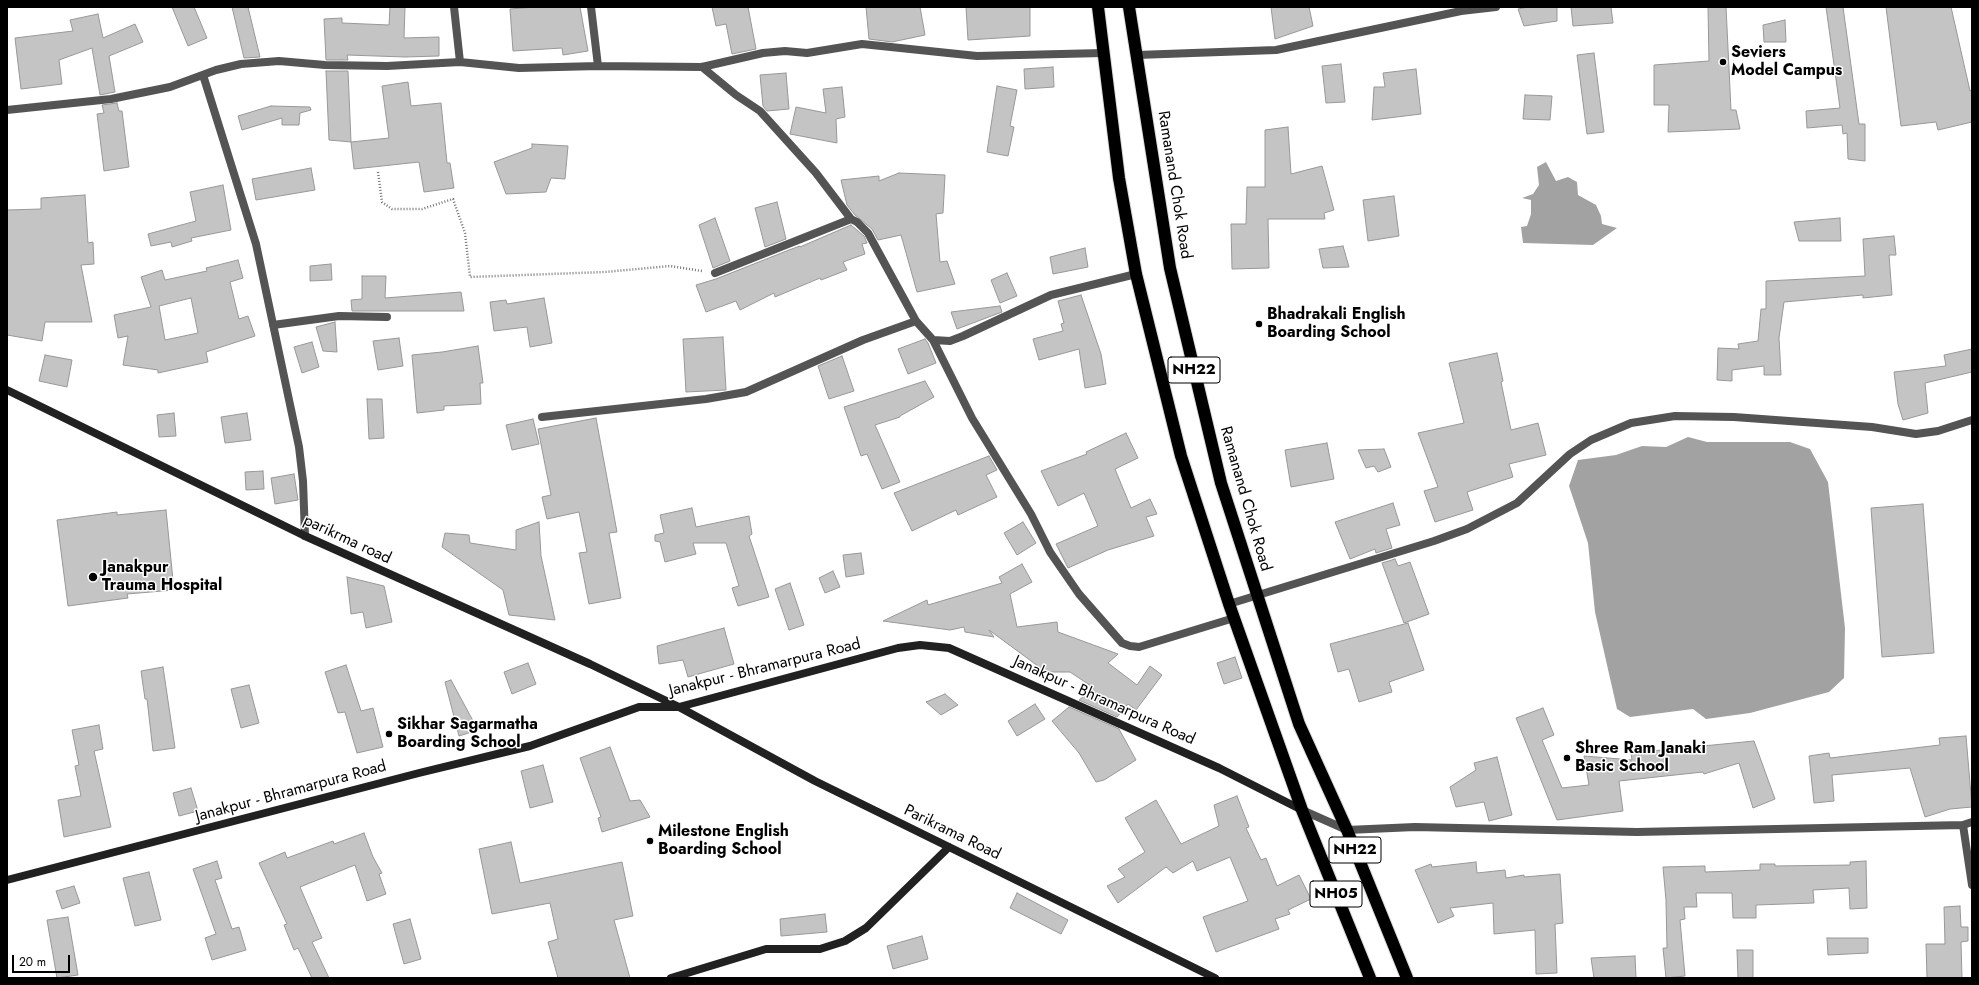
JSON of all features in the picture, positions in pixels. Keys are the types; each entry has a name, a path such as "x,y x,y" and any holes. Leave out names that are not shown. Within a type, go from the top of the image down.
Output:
{"highway":[{"name":"NH22","path":"1098,7 1119,178 1136,274 1181,456 1229,604 1302,810"},
{"name":"Ramanand Chok Road","path":"1129,7 1170,268 1221,483 1299,724 1347,830 1407,978"},
{"name":"NH05","path":"1302,810 1370,978"}],"street":[{"path":"454,7 460,62"},
{"path":"591,7 598,66"},
{"path":"1137,55 1276,50 1461,11 1496,7"},
{"path":"7,110 111,99 170,87 203,75 241,64 279,61 325,65 387,66 460,62 519,68 598,66 702,67 763,52 807,53 862,44 977,56 1103,53"},
{"path":"702,67 736,95 760,111 816,173 851,219 857,222 868,233 916,321 933,340 972,418 1031,514 1050,552 1079,594 1122,643 1139,647 1234,618"},
{"path":"203,75 256,244 299,446 303,481 305,536"},
{"path":"715,273 851,219"},
{"path":"933,340 950,341 1051,295 1136,274"},
{"path":"273,325 339,316 387,317"},
{"path":"542,417 706,399 746,392 863,340 916,321"},
{"name":"parikrma road","path":"7,390 305,536 590,664 679,707"},
{"path":"1229,604 1434,542 1466,529 1517,503 1570,454 1591,440 1631,423 1675,416 1734,417 1872,427 1916,434 1938,431 1972,420"},
{"name":"Janakpur - Bhramarpura Road","path":"7,880 419,773 530,746 639,707 679,707 898,648 920,645 949,648 1220,768 1302,810"},
{"name":"Parikrama Road","path":"679,707 815,781 1215,978"},
{"path":"1302,810 1347,830 1416,827 1636,832 1963,825 1972,822"},
{"path":"1963,825 1972,885"},
{"path":"671,978 766,949 820,949 845,941 866,928 949,847"}],"path":[{"path":"378,172 382,202 392,209 422,209 453,199 465,233 470,277 605,272 670,266 715,273"}],"shaded area":[{"path":"1546,162 1556,181 1568,177 1577,182 1578,195 1596,205 1601,216 1602,224 1617,228 1593,245 1523,243 1521,227 1527,226 1531,214 1531,200 1522,198 1533,194 1539,185 1537,167"},
{"path":"1688,437 1707,442 1790,442 1810,449 1828,482 1845,628 1844,678 1829,692 1750,713 1706,719 1693,709 1630,717 1617,709 1595,612 1588,543 1569,486 1578,460 1616,455 1642,446 1666,447"}],"building":[{"path":"172,7 194,7 207,38 188,46"},
{"path":"232,7 248,7 260,57 244,58"},
{"path":"390,7 405,7 404,38 439,37 439,56 405,57 347,55 348,60 326,60 324,19 342,18 342,23 389,25"},
{"path":"535,7 580,7 588,51 563,55 562,48 513,51 510,9"},
{"path":"712,7 748,7 756,49 732,54 726,24 716,26"},
{"path":"866,7 920,7 925,35 892,42 869,39"},
{"path":"966,7 1030,7 1030,36 968,40"},
{"path":"1271,7 1309,7 1313,26 1275,39"},
{"path":"1528,7 1557,7 1557,21 1524,26 1518,9"},
{"path":"1571,7 1611,7 1613,23 1573,26"},
{"path":"1708,7 1726,7 1731,110 1736,110 1740,129 1668,132 1669,105 1654,105 1654,65 1709,61"},
{"path":"1826,7 1843,7 1859,124 1865,124 1865,161 1848,159 1847,133 1843,134 1842,125 1807,128 1806,111 1840,108"},
{"path":"1886,7 1951,7 1970,91 1972,90 1972,122 1938,130 1936,122 1901,126"},
{"path":"98,14 103,38 135,24 143,42 109,56 115,92 100,95 92,48 59,60 62,84 21,89 15,38 73,31 70,20"},
{"path":"1785,20 1786,42 1764,42 1763,25"},
{"path":"1594,53 1604,132 1587,134 1577,55"},
{"path":"1341,64 1345,102 1326,103 1322,66"},
{"path":"1053,67 1054,87 1025,89 1024,69"},
{"path":"1416,69 1421,114 1372,120 1374,87 1385,87 1383,73"},
{"path":"326,71 348,71 351,142 329,140"},
{"path":"786,73 789,109 767,111 763,106 760,75"},
{"path":"408,82 411,106 441,103 447,163 450,163 454,188 424,192 419,162 354,169 351,142 389,138 382,86"},
{"path":"997,86 1017,90 1010,126 1014,127 1008,156 987,152"},
{"path":"842,87 845,117 836,119 837,143 790,134 796,107 826,113 823,89"},
{"path":"1525,95 1552,96 1550,120 1523,119"},
{"path":"117,103 119,111 122,111 129,167 104,171 97,114 104,113 102,105"},
{"path":"271,106 310,107 311,110 300,113 299,125 282,125 282,118 242,130 238,116"},
{"path":"1288,127 1291,174 1322,166 1334,210 1324,213 1325,219 1268,219 1269,268 1232,269 1231,224 1246,224 1247,187 1265,187 1265,130"},
{"path":"532,144 568,146 565,179 551,178 546,192 506,194 494,162 532,148"},
{"path":"311,168 315,190 256,200 252,179"},
{"path":"899,173 945,175 943,213 936,214 940,262 947,261 955,284 917,292 901,235 878,240 872,229 855,215 847,205 841,180 879,176 879,181"},
{"path":"223,185 231,230 191,238 192,241 172,247 171,242 151,246 148,234 196,221 190,192"},
{"path":"85,195 88,243 93,242 94,264 81,265 92,322 45,322 42,341 7,335 7,210 41,209 41,198"},
{"path":"1394,196 1399,236 1368,241 1363,200"},
{"path":"777,202 786,239 765,247 755,208"},
{"path":"715,218 730,261 713,268 699,225"},
{"path":"1840,218 1841,241 1799,241 1794,222"},
{"path":"851,225 864,236 867,243 862,244 865,254 843,262 847,270 821,280 820,278 775,297 774,293 740,310 736,301 706,312 696,285 716,279 800,247"},
{"path":"1894,236 1896,255 1889,255 1892,295 1863,298 1863,295 1784,302 1779,338 1781,375 1764,375 1764,366 1732,370 1732,381 1717,380 1718,348 1739,349 1738,344 1758,341 1761,309 1766,309 1766,281 1865,276 1863,239"},
{"path":"1343,246 1349,267 1323,268 1319,249"},
{"path":"1085,248 1088,267 1053,274 1050,257"},
{"path":"238,260 243,278 230,282 239,319 248,316 255,336 206,352 208,362 158,373 158,370 123,365 128,336 118,338 114,315 151,307 141,277 162,270 165,280 207,271 206,268","holes":["191,298 198,333 165,340 159,306"]},
{"path":"331,264 332,280 310,281 310,266"},
{"path":"1007,273 1017,296 1000,303 991,280"},
{"path":"362,276 386,276 385,298 461,292 464,311 352,311 351,300 362,299"},
{"path":"1081,295 1101,354 1106,384 1085,388 1079,349 1039,360 1033,339 1063,331 1061,324 1064,323 1058,301"},
{"path":"544,298 552,343 530,347 527,327 494,331 490,302 506,300 507,304"},
{"path":"1000,306 1002,312 957,329 951,312"},
{"path":"335,322 337,352 323,351 316,327"},
{"path":"723,337 726,390 686,392 683,339"},
{"path":"399,338 403,366 378,370 373,341"},
{"path":"925,339 936,363 908,374 898,349"},
{"path":"312,342 319,367 302,373 294,347"},
{"path":"478,346 483,383 480,383 481,404 444,406 444,410 417,413 412,355"},
{"path":"1972,349 1972,372 1925,383 1928,413 1903,420 1898,404 1894,372 1946,366 1944,355"},
{"path":"1497,353 1503,381 1501,382 1511,430 1538,423 1546,455 1509,464 1513,477 1467,492 1473,510 1435,522 1424,491 1438,487 1418,433 1464,423 1449,363"},
{"path":"45,355 72,360 67,387 39,381"},
{"path":"842,356 854,391 829,399 818,366"},
{"path":"925,381 934,397 900,417 875,425 900,482 882,489 867,454 861,456 844,407"},
{"path":"367,399 382,399 384,438 369,439"},
{"path":"174,413 176,436 159,437 157,415"},
{"path":"247,413 251,440 225,443 221,417"},
{"path":"596,418 617,532 609,533 621,598 589,604 579,553 587,552 579,512 547,519 542,497 551,495 538,429"},
{"path":"533,419 539,444 512,450 506,425"},
{"path":"1126,433 1138,458 1115,469 1131,508 1150,499 1157,514 1146,517 1154,536 1108,550 1068,568 1056,544 1098,526 1084,493 1058,506 1041,471 1087,454 1086,452"},
{"path":"1327,443 1334,479 1291,487 1285,450"},
{"path":"1384,449 1391,467 1378,472 1374,466 1366,468 1358,450"},
{"path":"989,456 997,470 986,475 997,497 958,515 956,510 912,531 894,493"},
{"path":"263,471 264,489 246,490 245,472"},
{"path":"294,474 298,500 275,504 271,478"},
{"path":"1393,503 1400,525 1386,529 1392,548 1376,553 1375,549 1350,559 1335,522"},
{"path":"1923,504 1934,653 1882,657 1871,508"},
{"path":"692,508 696,527 749,516 752,534 749,536 769,597 738,606 732,588 739,586 726,543 693,543 696,554 665,562 660,542 655,541 655,535 664,533 660,515"},
{"path":"166,510 174,590 127,594 128,598 68,606 57,520 117,512 117,515"},
{"path":"539,522 541,556 555,620 509,615 503,590 442,547 445,533 469,535 470,543 516,550 516,530"},
{"path":"1023,522 1036,543 1017,555 1004,533"},
{"path":"861,553 864,574 846,577 843,555"},
{"path":"1395,559 1398,566 1410,562 1429,614 1404,623 1382,563"},
{"path":"1022,564 1032,582 1010,594 1017,627 1057,622 1058,632 1118,654 1108,663 1137,685 1150,666 1162,675 1136,710 1128,704 1117,717 1079,700 1094,688 1070,672 1046,672 989,630 994,637 965,632 964,627 950,630 883,621 927,600 928,605 1002,583 999,577"},
{"path":"833,571 840,587 825,593 819,578"},
{"path":"347,577 384,586 392,622 366,628 363,612 351,614"},
{"path":"790,583 804,625 789,630 775,589"},
{"path":"1408,623 1424,670 1389,682 1392,692 1359,702 1349,669 1338,672 1330,644"},
{"path":"724,628 734,664 688,677 683,660 659,664 657,646"},
{"path":"1235,657 1242,678 1224,684 1217,663"},
{"path":"528,663 536,684 512,694 504,672"},
{"path":"346,665 361,711 373,708 383,747 357,753 345,712 338,713 325,672"},
{"path":"163,667 175,748 153,751 147,699 145,699 141,671"},
{"path":"451,680 478,730 459,736 445,682"},
{"path":"249,685 259,723 241,728 231,689"},
{"path":"945,694 958,705 941,715 926,702"},
{"path":"1035,704 1045,719 1017,736 1008,721"},
{"path":"1069,707 1119,729 1136,760 1104,780 1096,782 1079,753 1052,721"},
{"path":"1543,708 1554,735 1542,740 1562,788 1589,785 1584,756 1632,760 1631,753 1754,741 1775,799 1753,808 1739,763 1704,774 1703,772 1619,781 1623,811 1557,820 1516,718"},
{"path":"99,725 103,749 94,751 111,827 64,837 58,800 81,796 75,766 79,765 72,730"},
{"path":"1966,736 1972,807 1950,809 1925,817 1910,768 1832,775 1834,801 1814,803 1809,756 1829,753 1830,758 1940,745 1939,738"},
{"path":"610,747 630,801 640,800 650,817 602,832 598,818 601,817 580,758"},
{"path":"1497,757 1512,815 1489,821 1484,802 1456,807 1450,787 1476,770 1474,763"},
{"path":"543,765 553,802 530,808 521,771"},
{"path":"191,788 198,811 179,816 173,793"},
{"path":"1237,796 1249,827 1246,828 1261,860 1266,858 1277,886 1299,875 1311,899 1288,910 1290,914 1275,919 1279,929 1216,952 1203,917 1248,901 1230,857 1197,871 1193,861 1173,873 1166,867 1118,903 1107,886 1125,877 1118,869 1145,852 1125,818 1156,800 1181,844 1219,826 1214,805"},
{"path":"364,833 373,857 382,873 379,874 386,894 367,901 355,865 300,887 322,938 312,942 329,978 312,978 298,948 294,950 284,925 287,924 259,863 285,852 287,858 333,841 334,844"},
{"path":"511,842 520,883 622,862 633,916 614,920 630,978 558,978 548,942 558,939 550,903 492,914 479,849"},
{"path":"217,861 222,878 215,880 232,929 239,927 246,950 212,960 205,938 216,934 193,869"},
{"path":"1866,861 1867,908 1850,909 1849,888 1813,890 1814,903 1756,905 1756,918 1733,918 1732,893 1696,893 1697,907 1684,907 1685,919 1680,920 1685,976 1666,978 1663,948 1667,948 1666,900 1663,867 1705,866 1705,872 1760,870 1760,864 1775,864 1775,866 1850,865 1850,862"},
{"path":"1476,862 1477,873 1505,870 1506,878 1524,875 1524,877 1560,874 1563,923 1555,924 1557,973 1536,974 1535,930 1494,934 1493,903 1450,908 1454,916 1438,923 1415,870 1431,864 1432,867"},
{"path":"149,872 161,920 135,926 123,878"},
{"path":"74,886 80,903 62,909 56,891"},
{"path":"1017,893 1068,920 1061,934 1010,908"},
{"path":"1960,906 1961,927 1968,927 1968,941 1961,942 1962,978 1927,978 1926,944 1945,944 1944,907"},
{"path":"825,914 827,932 781,936 780,919"},
{"path":"68,917 78,975 57,978 47,920"},
{"path":"410,919 421,959 404,964 393,924"},
{"path":"922,936 928,959 893,969 887,946"},
{"path":"1827,938 1868,938 1868,953 1828,955"},
{"path":"1737,950 1753,950 1753,978 1738,978"},
{"path":"1635,956 1636,978 1594,978 1591,958"}],"place":[{"name":"Seviers Model Campus","path":"1723,62"},
{"name":"Bhadrakali English Boarding School","path":"1259,324"},
{"name":"Janakpur Trauma Hospital","path":"93,577"},
{"name":"Sikhar Sagarmatha Boarding School","path":"389,734"},
{"name":"Shree Ram Janaki Basic School","path":"1567,758"},
{"name":"Milestone English Boarding School","path":"650,841"}]}
